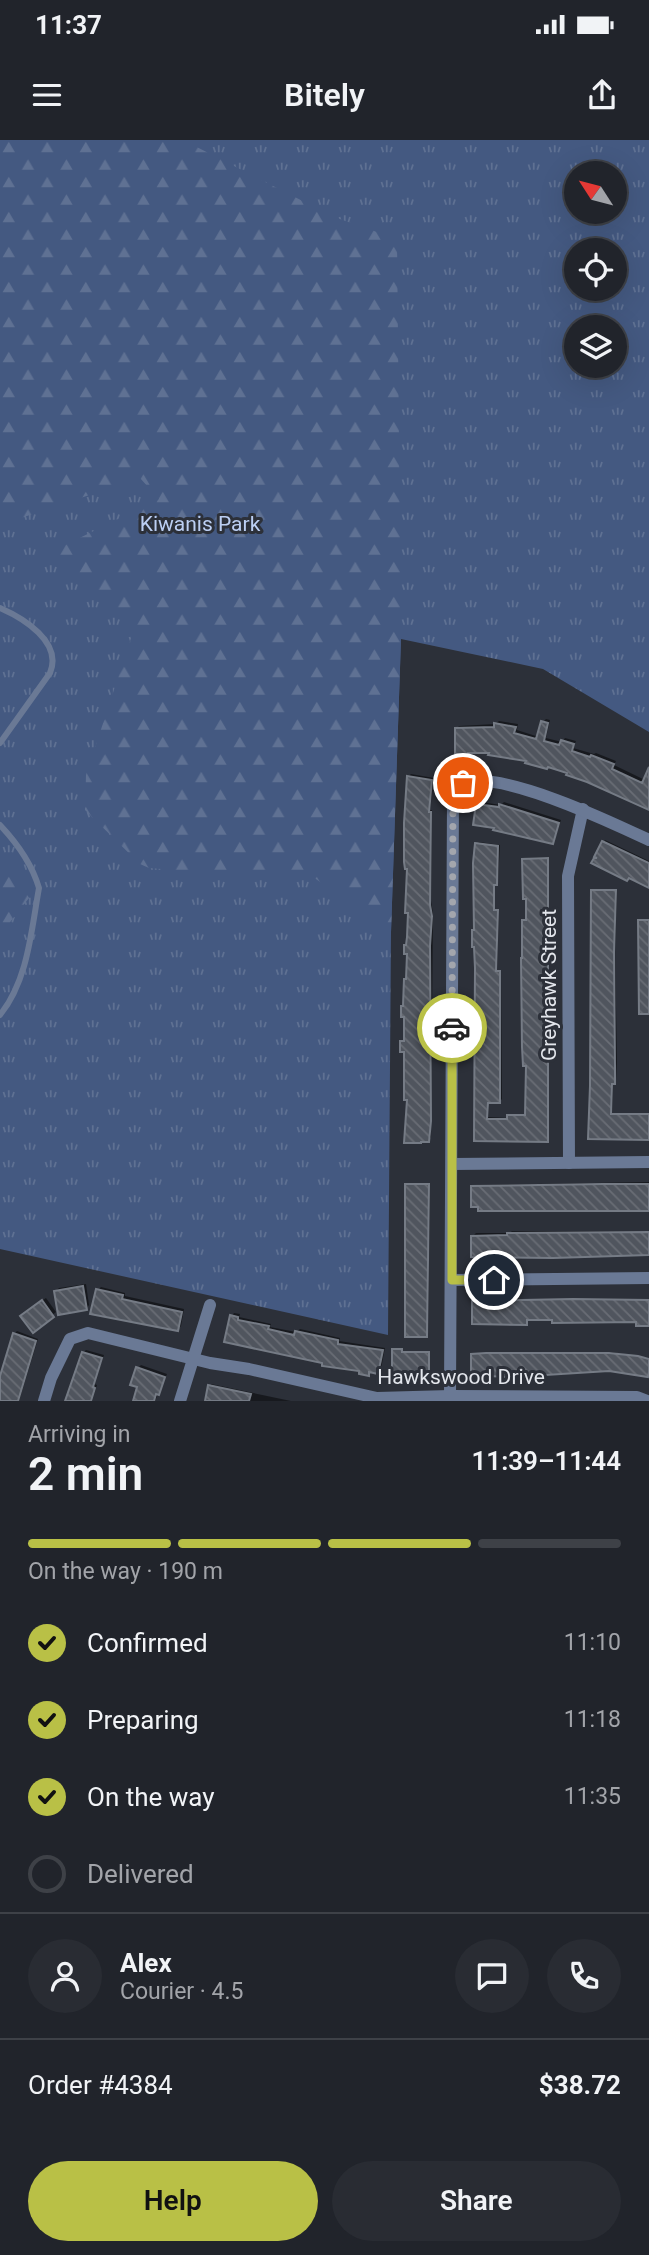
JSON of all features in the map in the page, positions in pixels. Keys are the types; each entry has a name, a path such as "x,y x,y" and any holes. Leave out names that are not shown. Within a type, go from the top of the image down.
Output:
{"street":[{"path":"450,1396 453,799 457,788 463,783 478,780 497,783 583,809 649,840"},
{"name":"Greyhawk Street","path":"569,1163 568,876 583,809"},
{"path":"452,1164 649,1162"},
{"path":"452,1280 649,1278"},
{"path":"180,1401 210,1305"},
{"name":"Hawkswood Drive","path":"44,1401 51,1378 70,1339 88,1333 193,1359 376,1398 636,1397 647,1401"}],"lane":[{"path":"0,608 23,619 38,632 46,642 53,662 50,673 0,743"},
{"path":"0,825 22,852 36,877 38,888 27,957 13,997 0,1015"}],"green space":[{"name":"Kiwanis Park","path":"0,140 649,140 649,732 543,669 401,639 391,932 388,1335 0,1249"},
{"path":"0,140 183,140 334,217 397,239 401,638 391,932 306,872 237,875 149,868 140,864 85,810 86,775 135,626 55,550 159,499 140,478 18,519 0,511"},
{"path":"0,851 29,898 0,935"}],"building":[{"path":"541,721 548,723 544,741 559,745 561,740 574,744 572,751 614,764 612,769 642,783 649,767 649,810 548,767 547,769 525,763 526,761 488,755 489,753 468,753 468,756 455,757 455,728 494,727 494,723 516,727 514,733 536,739"},
{"path":"407,776 432,780 429,812 432,916 431,1121 429,1142 421,1143 404,1143 407,1100 404,1100 404,1052 400,1052 400,1041 404,1041 401,1006 407,954 404,954 408,913 405,913 407,869 404,862 404,823"},
{"path":"476,804 499,807 499,804 559,823 553,844 473,825"},
{"path":"602,841 649,863 649,888 629,878 627,881 591,863 597,858 594,857"},
{"path":"475,843 498,846 494,910 498,910 496,971 500,971 500,1103 488,1103 487,1119 525,1115 526,1066 523,1066 522,1047 521,958 522,920 526,920 526,899 523,899 522,859 548,858 548,1142 474,1141 475,968 472,930"},
{"path":"591,890 616,890 615,1084 612,1084 611,1114 649,1114 649,1140 588,1139"},
{"path":"638,920 649,920 649,1014 639,1014"},
{"path":"405,1184 429,1184 427,1337 405,1337"},
{"path":"649,1184 649,1211 478,1211 478,1207 471,1207 471,1186"},
{"path":"649,1232 649,1255 471,1257 471,1236 507,1233"},
{"path":"83,1286 87,1310 58,1315 54,1291"},
{"path":"96,1289 123,1295 122,1299 182,1312 178,1331 90,1314"},
{"path":"42,1300 54,1317 33,1333 20,1316"},
{"path":"649,1300 649,1326 636,1326 636,1322 552,1323 552,1320 527,1320 527,1325 472,1324 472,1301"},
{"path":"230,1315 238,1317 238,1320 269,1326 268,1329 294,1335 295,1331 338,1340 338,1344 383,1350 378,1374 359,1374 359,1371 322,1366 322,1363 224,1342"},
{"path":"13,1333 36,1341 18,1401 0,1401 0,1376"},
{"path":"392,1349 402,1349 402,1352 429,1352 429,1376 392,1375"},
{"path":"82,1352 102,1358 91,1401 65,1401"},
{"path":"609,1353 638,1356 649,1359 649,1372 648,1377 609,1371 530,1376 530,1373 506,1374 506,1377 471,1375 471,1354"},
{"path":"136,1367 165,1377 154,1401 133,1401 137,1387 130,1385"},
{"path":"208,1385 251,1394 249,1401 205,1401"}],"way so far":[{"path":"452,1028 453,799 457,788 463,783"}],"route":[{"path":"452,1028 452,1280 494,1280"}]}
